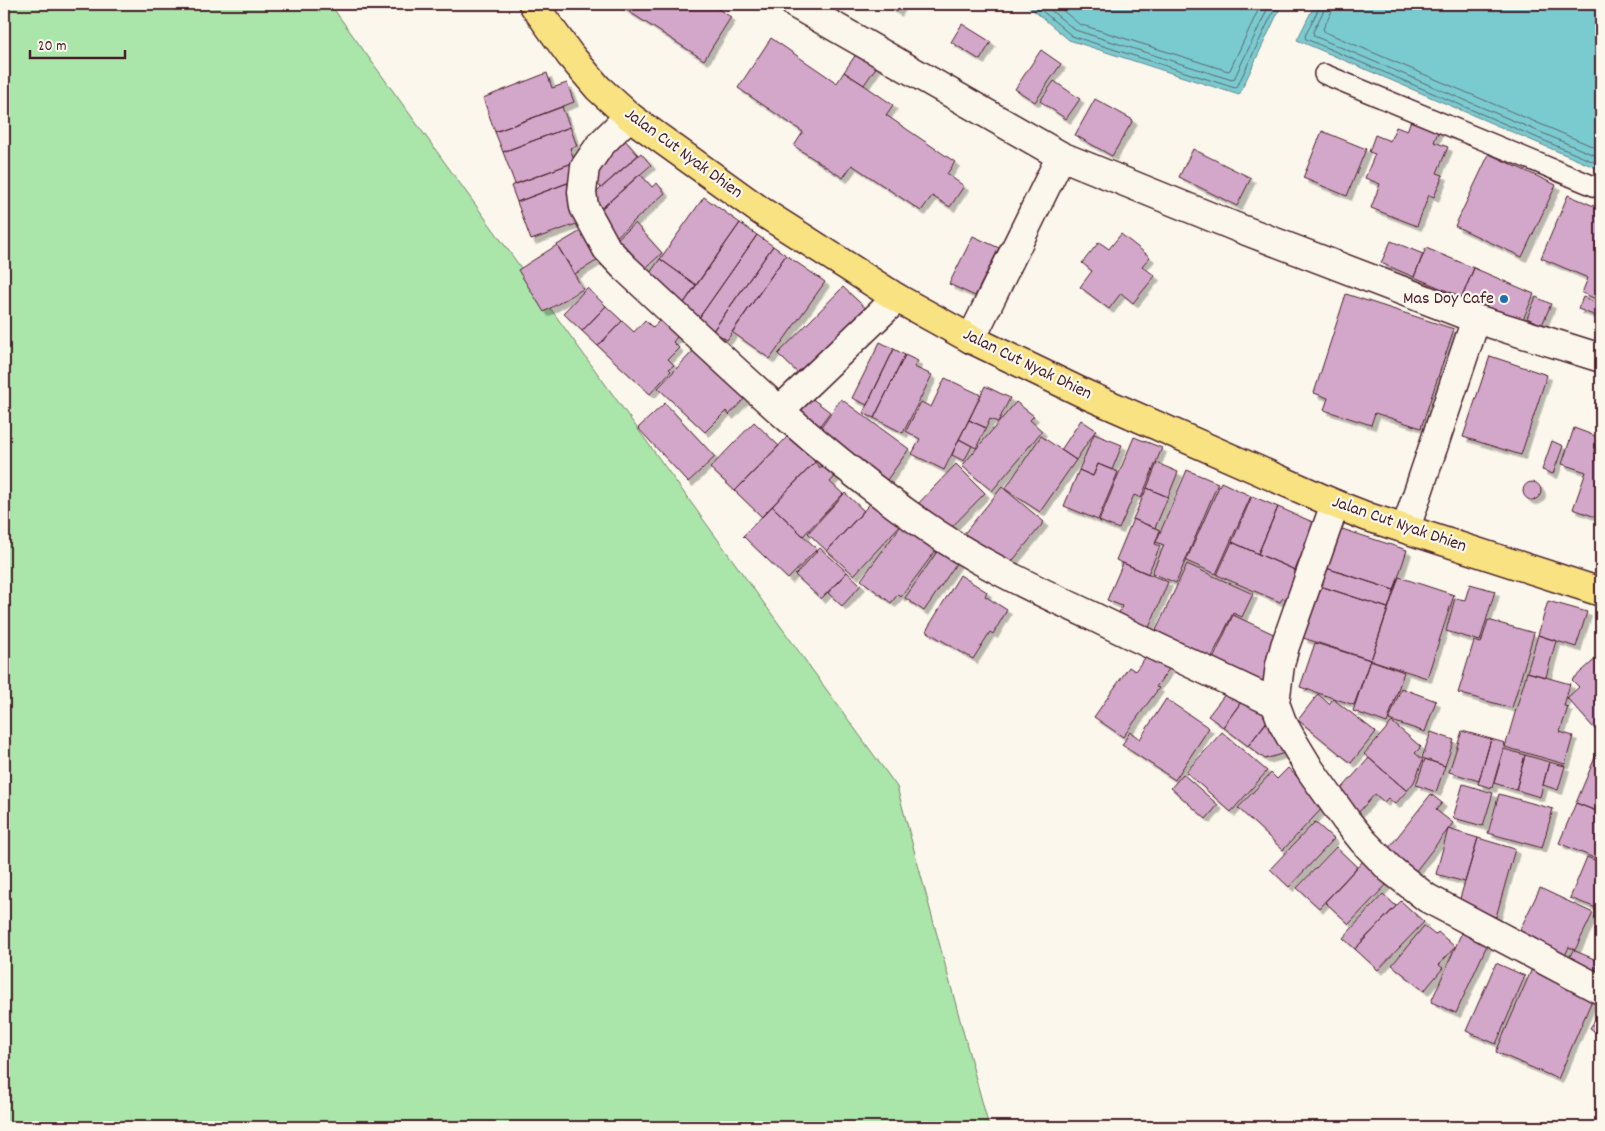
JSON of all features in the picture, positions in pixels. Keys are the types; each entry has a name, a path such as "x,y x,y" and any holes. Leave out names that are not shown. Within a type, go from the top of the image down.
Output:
{"highway":[{"name":"Jalan Cut Nyak Dhien","path":"533,4 570,55 598,88 629,116 761,211 897,298 971,339 1085,394 1335,504 1368,517 1601,592"}],"street":[{"path":"795,4 1061,156 1236,227 1476,319 1601,358"},
{"path":"629,116 600,145 585,167 582,192 584,208 607,249 624,268 780,410 869,485 920,522 980,560 1026,585 1275,703"},
{"path":"971,339 1061,156"},
{"path":"780,410 897,298"},
{"path":"1406,528 1476,319"},
{"path":"1335,504 1280,665 1275,703 1282,722 1311,770 1363,841 1390,869 1427,898 1601,990"}],"lane":[{"path":"1324,74 1601,189"}],"green space":[{"path":"4,4 330,4 897,787 989,1127 4,1127"}],"water":[{"path":"1026,4 1282,4 1239,95 1069,40"},
{"path":"1315,4 1601,4 1601,170 1297,40"}],"building":[{"path":"617,4 710,4 731,17 704,60"},
{"path":"885,4 902,4 897,12"},
{"path":"962,24 991,42 980,60 951,42"},
{"path":"771,38 837,83 844,72 864,85 893,105 886,115 955,162 947,174 964,186 950,207 932,196 921,211 852,165 843,178 794,146 803,132 738,88"},
{"path":"861,47 881,60 864,85 844,72"},
{"path":"1041,50 1061,64 1035,102 1015,89"},
{"path":"547,73 552,88 567,83 574,102 495,132 483,98"},
{"path":"1054,81 1080,99 1066,119 1040,101"},
{"path":"1095,99 1133,120 1112,156 1075,135"},
{"path":"562,107 570,127 503,152 495,132"},
{"path":"1411,120 1439,130 1434,142 1448,147 1437,173 1443,175 1434,197 1429,195 1417,226 1371,208 1380,184 1365,178 1375,154 1369,152 1375,135 1390,141 1396,127 1407,131"},
{"path":"570,127 577,146 570,148 575,162 515,184 503,152"},
{"path":"1322,131 1366,149 1347,196 1303,178"},
{"path":"624,139 638,155 601,188 587,172"},
{"path":"1193,149 1251,178 1237,206 1179,177"},
{"path":"641,153 651,165 601,209 591,197"},
{"path":"1489,154 1556,185 1522,257 1455,226"},
{"path":"575,162 581,178 517,202 511,186"},
{"path":"640,174 652,187 657,183 665,193 614,239 594,215"},
{"path":"567,183 582,222 531,240 517,202"},
{"path":"1568,195 1601,209 1601,301 1582,293 1588,278 1541,258"},
{"path":"704,197 740,223 696,285 660,259"},
{"path":"635,223 662,253 636,277 609,246"},
{"path":"740,223 757,235 694,325 682,306"},
{"path":"591,225 608,254 575,274 557,245"},
{"path":"1121,234 1150,257 1142,266 1155,276 1133,303 1121,293 1109,309 1080,287 1092,271 1082,263 1099,242 1109,249"},
{"path":"757,235 773,246 709,336 694,325"},
{"path":"973,236 999,248 975,296 949,284"},
{"path":"1391,241 1423,254 1414,277 1381,263"},
{"path":"557,245 583,289 544,312 518,270"},
{"path":"773,246 786,255 727,340 713,331"},
{"path":"1426,248 1474,268 1462,297 1414,277"},
{"path":"786,255 825,282 770,359 732,332"},
{"path":"660,259 696,285 682,306 645,280"},
{"path":"1474,268 1534,294 1522,322 1462,297"},
{"path":"843,287 873,315 803,378 778,354"},
{"path":"587,288 606,306 582,331 563,313"},
{"path":"1346,294 1454,329 1421,428 1375,413 1371,425 1324,410 1328,398 1314,393"},
{"path":"1536,297 1551,304 1542,325 1527,318"},
{"path":"1583,297 1601,305 1596,316 1578,309"},
{"path":"606,306 622,321 598,346 582,331"},
{"path":"663,316 680,333 673,342 679,348 668,359 674,365 669,369 671,371 650,394 598,346 622,321 634,332 645,320 653,328"},
{"path":"880,342 894,349 867,405 852,398"},
{"path":"894,349 905,355 874,418 863,413"},
{"path":"694,350 745,398 729,415 726,411 705,432 658,388"},
{"path":"905,355 918,361 914,367 932,375 903,433 874,418"},
{"path":"1490,356 1547,375 1521,455 1463,437"},
{"path":"945,378 981,395 944,470 912,454 920,439 906,431 921,402 931,407"},
{"path":"985,386 1010,398 998,422 990,419 986,428 969,420"},
{"path":"810,397 830,412 815,432 795,417"},
{"path":"841,399 909,449 884,484 815,435"},
{"path":"1016,402 1034,416 1030,420 1042,431 992,491 962,466"},
{"path":"665,403 715,457 688,482 638,428"},
{"path":"969,420 986,428 976,448 959,439"},
{"path":"1081,420 1096,430 1076,460 1061,450"},
{"path":"754,422 779,446 735,491 710,468"},
{"path":"1574,428 1598,437 1601,429 1601,519 1573,509 1586,472 1562,464"},
{"path":"1094,434 1122,445 1112,470 1098,464 1093,476 1079,470"},
{"path":"788,436 815,462 762,517 735,491"},
{"path":"1041,436 1076,460 1040,512 1005,489"},
{"path":"1134,437 1162,448 1141,498 1134,495 1119,529 1099,521"},
{"path":"959,439 972,446 964,461 952,455"},
{"path":"1552,441 1563,446 1553,474 1542,470"},
{"path":"830,457 842,469 830,482 843,494 803,536 772,506 815,462 820,468"},
{"path":"1157,463 1178,472 1168,497 1147,488"},
{"path":"956,464 985,493 944,535 915,507"},
{"path":"1098,464 1118,472 1098,520 1064,506 1079,470 1093,476"},
{"path":"1187,470 1218,483 1176,583 1152,573 1164,545 1156,542"},
{"path":"1221,482 1251,496 1216,574 1186,561"},
{"path":"1528,482 1536,482 1541,487 1539,498 1528,500 1523,495 1523,487"},
{"path":"1002,487 1044,522 1005,570 963,535"},
{"path":"1147,488 1168,497 1155,528 1133,519"},
{"path":"845,493 864,511 827,551 808,533"},
{"path":"877,496 904,521 854,575 827,551"},
{"path":"1252,496 1278,507 1258,554 1232,542"},
{"path":"772,506 817,549 788,579 743,536"},
{"path":"1278,507 1315,523 1295,570 1258,554"},
{"path":"1133,519 1160,530 1155,544 1160,546 1148,574 1116,560"},
{"path":"905,520 939,546 901,597 898,594 891,603 861,580"},
{"path":"1339,528 1407,550 1394,590 1326,568"},
{"path":"1232,542 1295,570 1293,573 1305,578 1294,603 1283,598 1280,602 1217,575"},
{"path":"941,546 960,558 924,611 905,598"},
{"path":"820,548 847,572 821,599 795,575"},
{"path":"1123,563 1168,582 1146,635 1115,622 1122,606 1107,600"},
{"path":"1187,564 1253,594 1242,617 1233,613 1207,667 1151,641"},
{"path":"1326,568 1394,590 1388,608 1320,586"},
{"path":"847,572 861,585 842,606 828,593"},
{"path":"960,575 987,592 985,596 1007,610 993,634 990,632 973,659 926,631"},
{"path":"1399,577 1454,595 1427,678 1371,660"},
{"path":"1470,584 1495,591 1480,641 1446,631 1455,598 1465,600"},
{"path":"1320,586 1388,608 1371,660 1303,638"},
{"path":"1548,601 1587,612 1576,647 1538,635"},
{"path":"1233,615 1280,637 1266,694 1209,668"},
{"path":"1488,620 1534,633 1512,708 1458,693 1474,641 1481,643"},
{"path":"1538,635 1556,641 1546,677 1527,672"},
{"path":"1315,643 1370,660 1354,705 1300,687"},
{"path":"1148,654 1169,669 1156,687 1159,688 1123,737 1094,717 1129,667 1135,671"},
{"path":"1601,654 1601,736 1567,698 1579,687 1572,680"},
{"path":"1370,660 1404,672 1387,723 1353,711"},
{"path":"1527,672 1570,684 1564,706 1568,707 1560,732 1573,736 1565,764 1505,747"},
{"path":"1230,688 1244,698 1223,727 1208,716"},
{"path":"1401,688 1436,701 1425,732 1389,720"},
{"path":"1318,694 1329,704 1333,699 1376,732 1351,763 1298,720"},
{"path":"1244,698 1273,713 1248,746 1223,727"},
{"path":"1166,699 1209,728 1175,780 1122,745 1130,732 1140,739"},
{"path":"1270,718 1285,753 1265,759 1248,746"},
{"path":"1392,722 1421,747 1415,753 1423,760 1414,782 1407,791 1364,754"},
{"path":"1462,731 1491,739 1479,781 1449,772"},
{"path":"1222,732 1267,771 1231,812 1186,772"},
{"path":"1431,732 1454,740 1445,766 1422,758"},
{"path":"1491,739 1505,743 1492,788 1478,784"},
{"path":"1599,748 1601,749 1601,813 1576,803"},
{"path":"1504,749 1525,755 1516,790 1494,783"},
{"path":"1525,755 1549,762 1540,797 1516,790"},
{"path":"1369,758 1407,791 1395,804 1388,798 1384,802 1375,794 1358,813 1337,794"},
{"path":"1425,759 1445,766 1436,792 1416,785"},
{"path":"1549,762 1565,766 1558,790 1543,785"},
{"path":"1288,768 1326,804 1283,850 1238,808 1271,773 1277,779"},
{"path":"1183,774 1218,805 1206,819 1171,788"},
{"path":"1463,784 1493,793 1483,826 1453,818"},
{"path":"1431,794 1442,803 1436,810 1453,823 1412,876 1384,854"},
{"path":"1499,794 1553,809 1542,848 1488,833"},
{"path":"1576,803 1601,813 1601,861 1559,843"},
{"path":"1315,822 1334,839 1289,887 1270,869"},
{"path":"1448,829 1478,838 1465,882 1436,874"},
{"path":"1478,838 1515,849 1496,917 1458,905"},
{"path":"1336,847 1357,867 1319,908 1297,888"},
{"path":"1587,857 1601,863 1601,903 1599,909 1570,898"},
{"path":"1364,860 1388,883 1349,924 1325,902"},
{"path":"1540,888 1593,913 1575,950 1569,947 1563,960 1516,938"},
{"path":"1383,894 1396,906 1355,949 1343,938"},
{"path":"1401,901 1424,922 1378,970 1355,949"},
{"path":"1424,926 1435,935 1438,932 1455,947 1439,965 1443,968 1424,991 1392,965"},
{"path":"1462,932 1488,943 1456,1013 1431,1002"},
{"path":"1573,950 1599,961 1592,978 1565,967"},
{"path":"1601,958 1601,982 1592,978"},
{"path":"1496,963 1525,976 1496,1044 1466,1031"},
{"path":"1534,964 1596,991 1558,1079 1496,1052"},
{"path":"1601,1011 1601,1036 1590,1028"}],"place":[{"name":"Mas Doy Cafe","path":"1504,299"}]}
